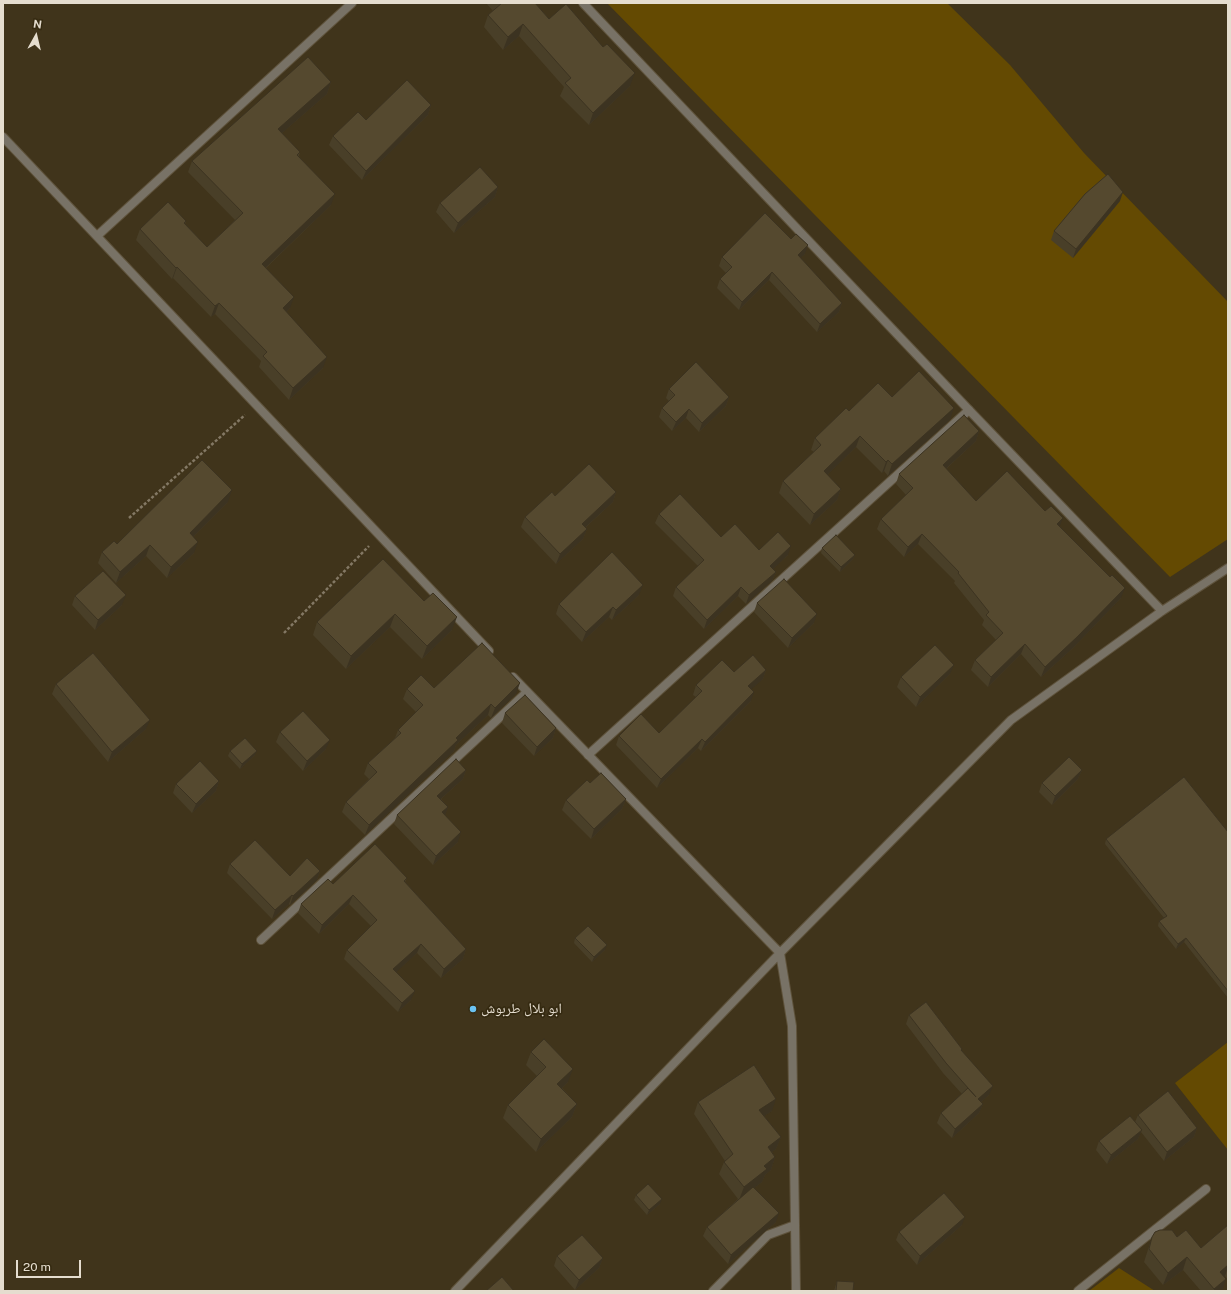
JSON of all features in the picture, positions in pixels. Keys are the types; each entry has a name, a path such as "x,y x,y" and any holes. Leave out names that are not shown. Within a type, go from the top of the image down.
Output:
{"street":[{"path":"97,236 352,3"},
{"path":"583,3 1162,611"},
{"path":"3,137 494,657"},
{"path":"588,755 969,410"},
{"path":"455,1291 780,952 1011,720 1162,611 1228,568"},
{"path":"505,668 780,952 792,1026 796,1291"},
{"path":"261,940 527,692"},
{"path":"1078,1291 1206,1189"},
{"path":"713,1291 768,1235 795,1225"}],"path":[{"path":"129,518 256,405"},
{"path":"284,633 380,536"}],"shaded area":[{"path":"607,3 947,3 1010,65 1084,153 1228,302 1228,539 1170,577"},
{"path":"1228,1042 1228,1150 1175,1083"},
{"path":"1119,1268 1155,1291 1089,1291"}],"building":[{"path":"502,3 535,3 549,19 566,4 603,47 607,44 635,73 593,113 565,83 571,78 523,24 508,37 488,15"},
{"path":"308,57 331,82 278,129 300,152 297,155 335,194 262,264 294,297 283,308 327,357 293,388 263,356 267,352 219,303 215,306 177,267 176,268 140,229 168,202 186,221 184,223 207,247 243,213 192,161"},
{"path":"407,80 431,105 366,171 333,136 358,112 366,120"},
{"path":"480,167 498,187 458,223 440,203"},
{"path":"1108,174 1123,192 1076,249 1054,231 1085,194"},
{"path":"765,213 791,239 796,234 808,245 798,255 842,303 820,324 772,272 742,302 720,279 732,267 722,257"},
{"path":"696,362 729,397 702,423 689,409 676,422 662,408 675,395 669,389"},
{"path":"919,371 954,408 892,464 888,460 886,462 860,436 824,471 841,489 814,514 783,481 821,445 815,438 846,408 849,411 878,383 892,397"},
{"path":"964,415 979,431 943,465 976,501 1007,471 1045,511 1051,506 1063,518 1057,524 1110,577 1112,575 1125,588 1045,667 1025,644 991,677 975,660 1003,633 986,615 989,612 958,573 959,572 922,534 908,547 881,519 913,488 899,474"},
{"path":"202,460 232,490 190,533 198,542 171,567 150,545 120,572 102,552 114,541 117,544"},
{"path":"589,464 616,492 582,524 587,529 560,554 525,517 552,492 555,496"},
{"path":"680,494 721,537 735,524 759,550 778,532 791,546 770,566 776,572 749,595 741,587 707,620 676,587 704,560 659,514"},
{"path":"836,535 855,555 841,567 822,548"},
{"path":"612,552 643,585 616,610 613,607 586,632 559,604"},
{"path":"383,559 424,601 433,593 457,617 427,646 395,614 351,656 317,622"},
{"path":"103,571 126,595 98,620 75,596"},
{"path":"784,579 817,614 792,638 757,603"},
{"path":"482,643 520,683 495,708 491,704 456,738 458,740 369,825 346,802 377,772 368,763 401,733 398,730 423,705 407,689 421,675 434,688"},
{"path":"935,645 954,665 920,697 901,677"},
{"path":"93,653 150,720 112,752 56,684"},
{"path":"753,655 766,670 748,686 754,692 705,742 702,739 661,779 619,736 641,714 659,733 702,691 696,685 722,660 734,672"},
{"path":"525,695 556,728 537,747 505,713"},
{"path":"303,711 330,740 307,761 280,732"},
{"path":"245,738 257,751 242,764 230,751"},
{"path":"1069,757 1082,770 1055,796 1042,783"},
{"path":"456,759 466,770 437,796 448,807 442,812 461,832 436,856 397,815"},
{"path":"200,761 219,781 196,804 176,784"},
{"path":"601,773 626,799 594,829 566,800 587,780 590,783"},
{"path":"1184,777 1228,832 1228,991 1186,938 1178,944 1159,921 1167,916 1106,839"},
{"path":"255,840 290,876 307,858 320,871 293,896 292,895 275,910 230,864"},
{"path":"375,844 407,878 404,881 466,949 444,969 421,944 393,969 415,991 402,1003 347,950 377,920 353,895 322,925 301,904 328,879 333,884"},
{"path":"588,926 607,945 594,957 575,938"},
{"path":"926,1002 962,1049 961,1050 993,1086 978,1099 983,1104 955,1129 941,1113 968,1088 976,1097 946,1063 909,1015"},
{"path":"544,1039 573,1069 557,1084 577,1104 541,1139 508,1105 546,1067 531,1052"},
{"path":"754,1065 776,1099 759,1110 781,1137 768,1147 775,1157 764,1166 767,1169 744,1187 724,1162 733,1154 698,1102"},
{"path":"1168,1091 1197,1128 1167,1152 1138,1115"},
{"path":"1130,1116 1142,1130 1111,1155 1099,1141"},
{"path":"648,1184 662,1199 649,1210 636,1195"},
{"path":"753,1187 779,1213 731,1255 707,1227"},
{"path":"944,1193 965,1217 920,1256 899,1232"},
{"path":"1228,1225 1228,1265 1220,1272 1226,1279 1214,1289 1187,1257 1168,1273 1149,1249 1152,1237 1155,1232 1160,1230 1172,1230 1177,1237 1186,1230 1201,1248"},
{"path":"582,1235 603,1258 579,1280 557,1256"},
{"path":"502,1277 514,1291 486,1291"},
{"path":"837,1281 854,1282 853,1291 836,1291"}],"place":[{"name":"ابو بلال طربوش","path":"473,1009"}]}
